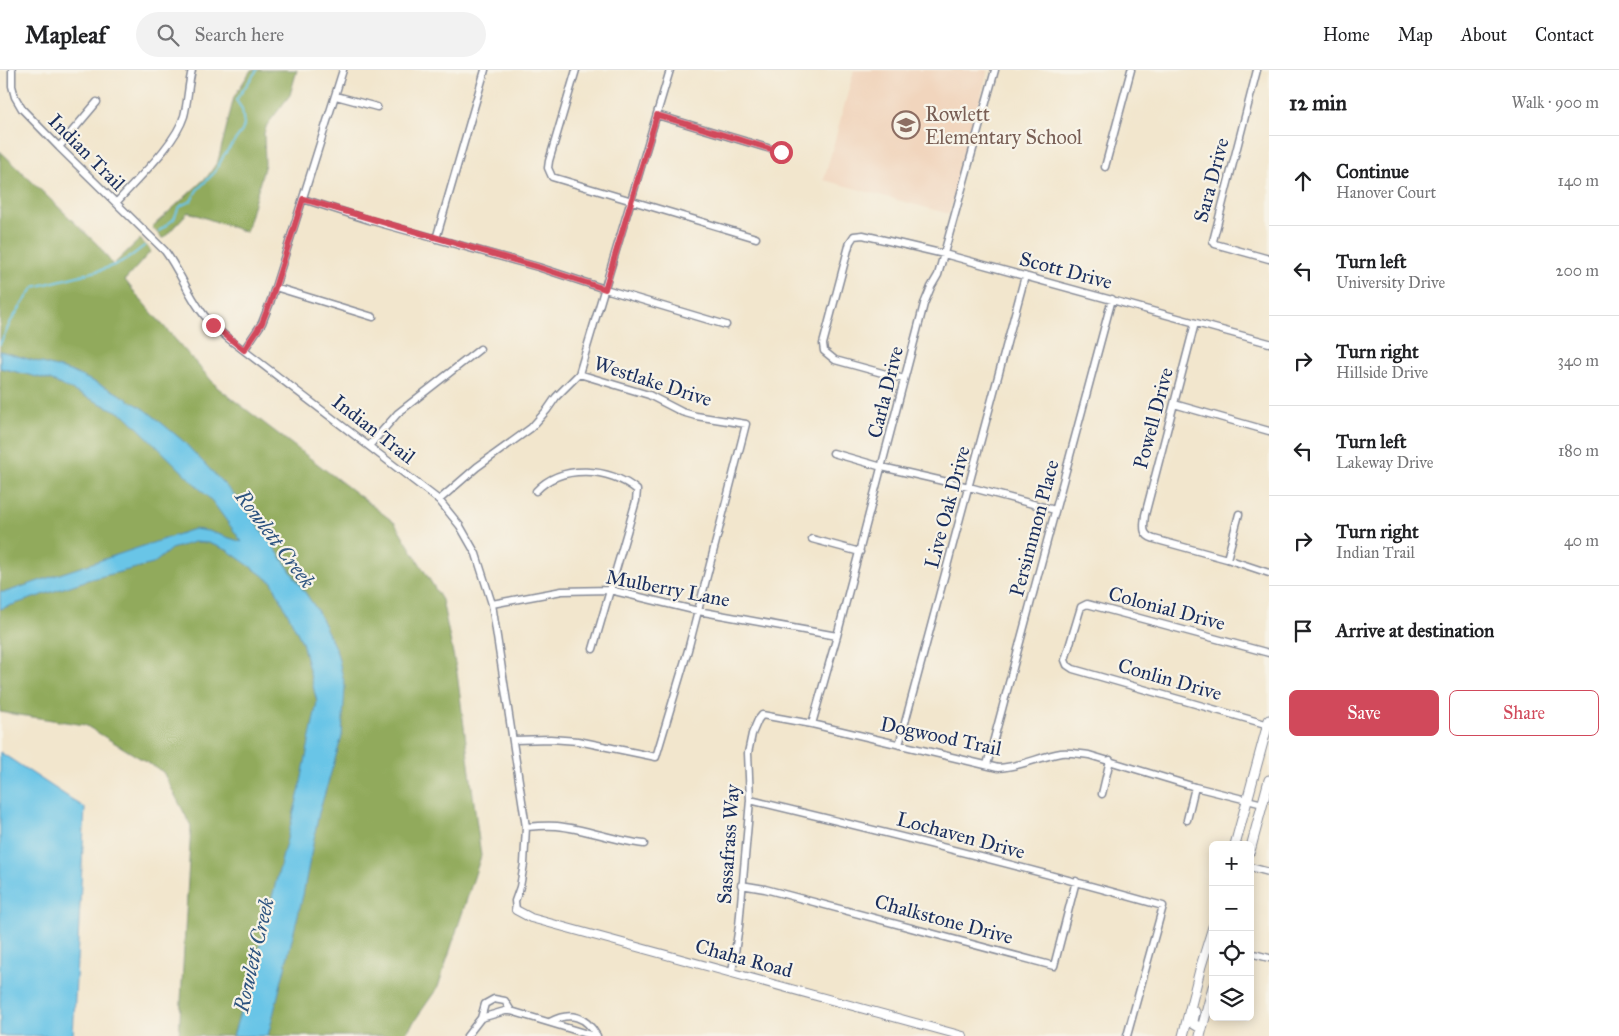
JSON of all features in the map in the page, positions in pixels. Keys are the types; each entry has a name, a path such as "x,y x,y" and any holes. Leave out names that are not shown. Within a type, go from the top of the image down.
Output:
{"main road":[{"path":"1236,841 1269,723"},
{"path":"1253,841 1268,784"},
{"path":"1183,1036 1199,973 1209,948"},
{"path":"1199,973 1203,983 1193,1021 1201,1033"},
{"path":"1201,1033 1209,1002"}],"street":[{"name":"Indian Trail","path":"12,70 14,92 22,109 165,251 174,263 201,313 228,339 439,500 460,526 476,554 492,604 514,740 526,827 524,864 515,902 516,910"},
{"path":"116,204 167,147 176,132 184,116 188,83 192,70"},
{"path":"244,350 262,323 271,300 343,70"},
{"path":"436,239 485,70"},
{"path":"576,70 549,161 549,172 552,177 756,238"},
{"path":"439,500 477,468 531,428 561,392 580,374 670,70"},
{"name":"Carla Drive","path":"812,724 860,552 924,304 938,275 995,70"},
{"path":"1105,167 1131,70"},
{"name":"Sara Drive","path":"1257,70 1212,241 1215,244 1269,259"},
{"path":"336,96 377,106"},
{"path":"59,147 97,102"},
{"path":"657,115 781,152"},
{"path":"303,199 538,267 726,325"},
{"name":"Scott Drive","path":"904,379 835,360 824,351 823,344 850,242 854,236 863,235 944,254 1269,343"},
{"name":"Live Oak Drive","path":"900,745 1026,276"},
{"path":"275,287 373,317"},
{"name":"Persimmon Place","path":"987,765 1112,299"},
{"name":"Powell Drive","path":"1195,323 1143,529 1144,534 1148,537 1227,559"},
{"path":"369,446 398,414 480,349"},
{"name":"Westlake Drive","path":"580,374 649,395 682,412 746,424 698,611"},
{"path":"1174,404 1269,431"},
{"path":"833,452 882,467 969,487 1055,510"},
{"path":"536,491 543,484 559,475 582,471 615,478 630,484 637,490 636,501 593,649"},
{"path":"1239,514 1227,559 1269,573"},
{"path":"812,539 860,552"},
{"name":"Mulberry Lane","path":"492,604 562,591 610,590 698,611 837,636"},
{"name":"Colonial Drive","path":"1065,660 1081,607 1087,604 1269,653"},
{"path":"514,740 550,739 578,741 656,757 698,611"},
{"name":"Conlin Drive","path":"1065,660 1067,665 1073,668 1269,723"},
{"name":"Dogwood Trail","path":"758,720 762,715 769,715 998,768 1009,767 1056,754 1089,755 1263,804"},
{"name":"Sassafrass Way","path":"732,972 739,926 741,885 750,800 748,753 752,734 758,720"},
{"path":"1102,794 1110,760"},
{"path":"1187,820 1195,786"},
{"name":"Lochaven Drive","path":"750,800 913,839 1163,906 1127,1036"},
{"path":"526,827 556,826 644,844"},
{"path":"1254,868 1269,872"},
{"name":"Chalkstone Drive","path":"741,885 774,891 1054,966 1076,882"},
{"name":"Chaha Road","path":"516,910 531,918 963,1036"},
{"path":"1254,954 1269,958"},
{"path":"467,1036 481,1018 485,1004 494,999 504,1001 511,1011"},
{"path":"481,1018 511,1011 596,1036"},
{"path":"550,1022 565,1016 575,1017 590,1025 596,1036"}],"shaded area":[{"name":"Rowlett Elementary School","path":"854,70 988,70 949,214 824,180"}],"green space":[{"path":"251,70 297,70 290,95 267,125 264,133 265,164 246,232 188,212 163,239 152,227 208,176 218,161 234,97"},
{"path":"0,151 98,245 113,265 140,239 151,251 125,280 139,298 218,388 395,523 442,600 457,673 481,856 438,987 404,1036 179,1036 191,826 163,772 85,725 0,712"}],"water":[{"path":"0,351 70,371 112,390 146,410 182,440 240,501 281,557 317,610 337,652 345,686 342,736 319,813 303,895 268,1036 233,1036 258,952 299,792 317,702 302,642 272,582 227,550 208,543 194,542 171,549 153,564 91,579 0,609 0,592 6,592 194,529 208,531 242,542 212,501 125,415 50,380 0,368"},
{"path":"0,752 85,808 73,1036 0,1036"}],"waterway":[{"path":"159,231 174,219 182,205 191,201 197,190 215,172 224,155 242,131 244,125 242,109 236,100 257,70"},
{"path":"0,344 11,321 34,287 101,270 130,257 144,246"}],"place":[{"name":"Rowlett Elementary School","path":"906,125"}],"route":[{"path":"213,325 244,350 262,323 271,300 303,199 370,220 538,267 605,289 657,115 781,152"}],"water label":[{"name":"Rowlett Creek","path":"275,539"},
{"name":"Rowlett Creek","path":"254,955"}]}
